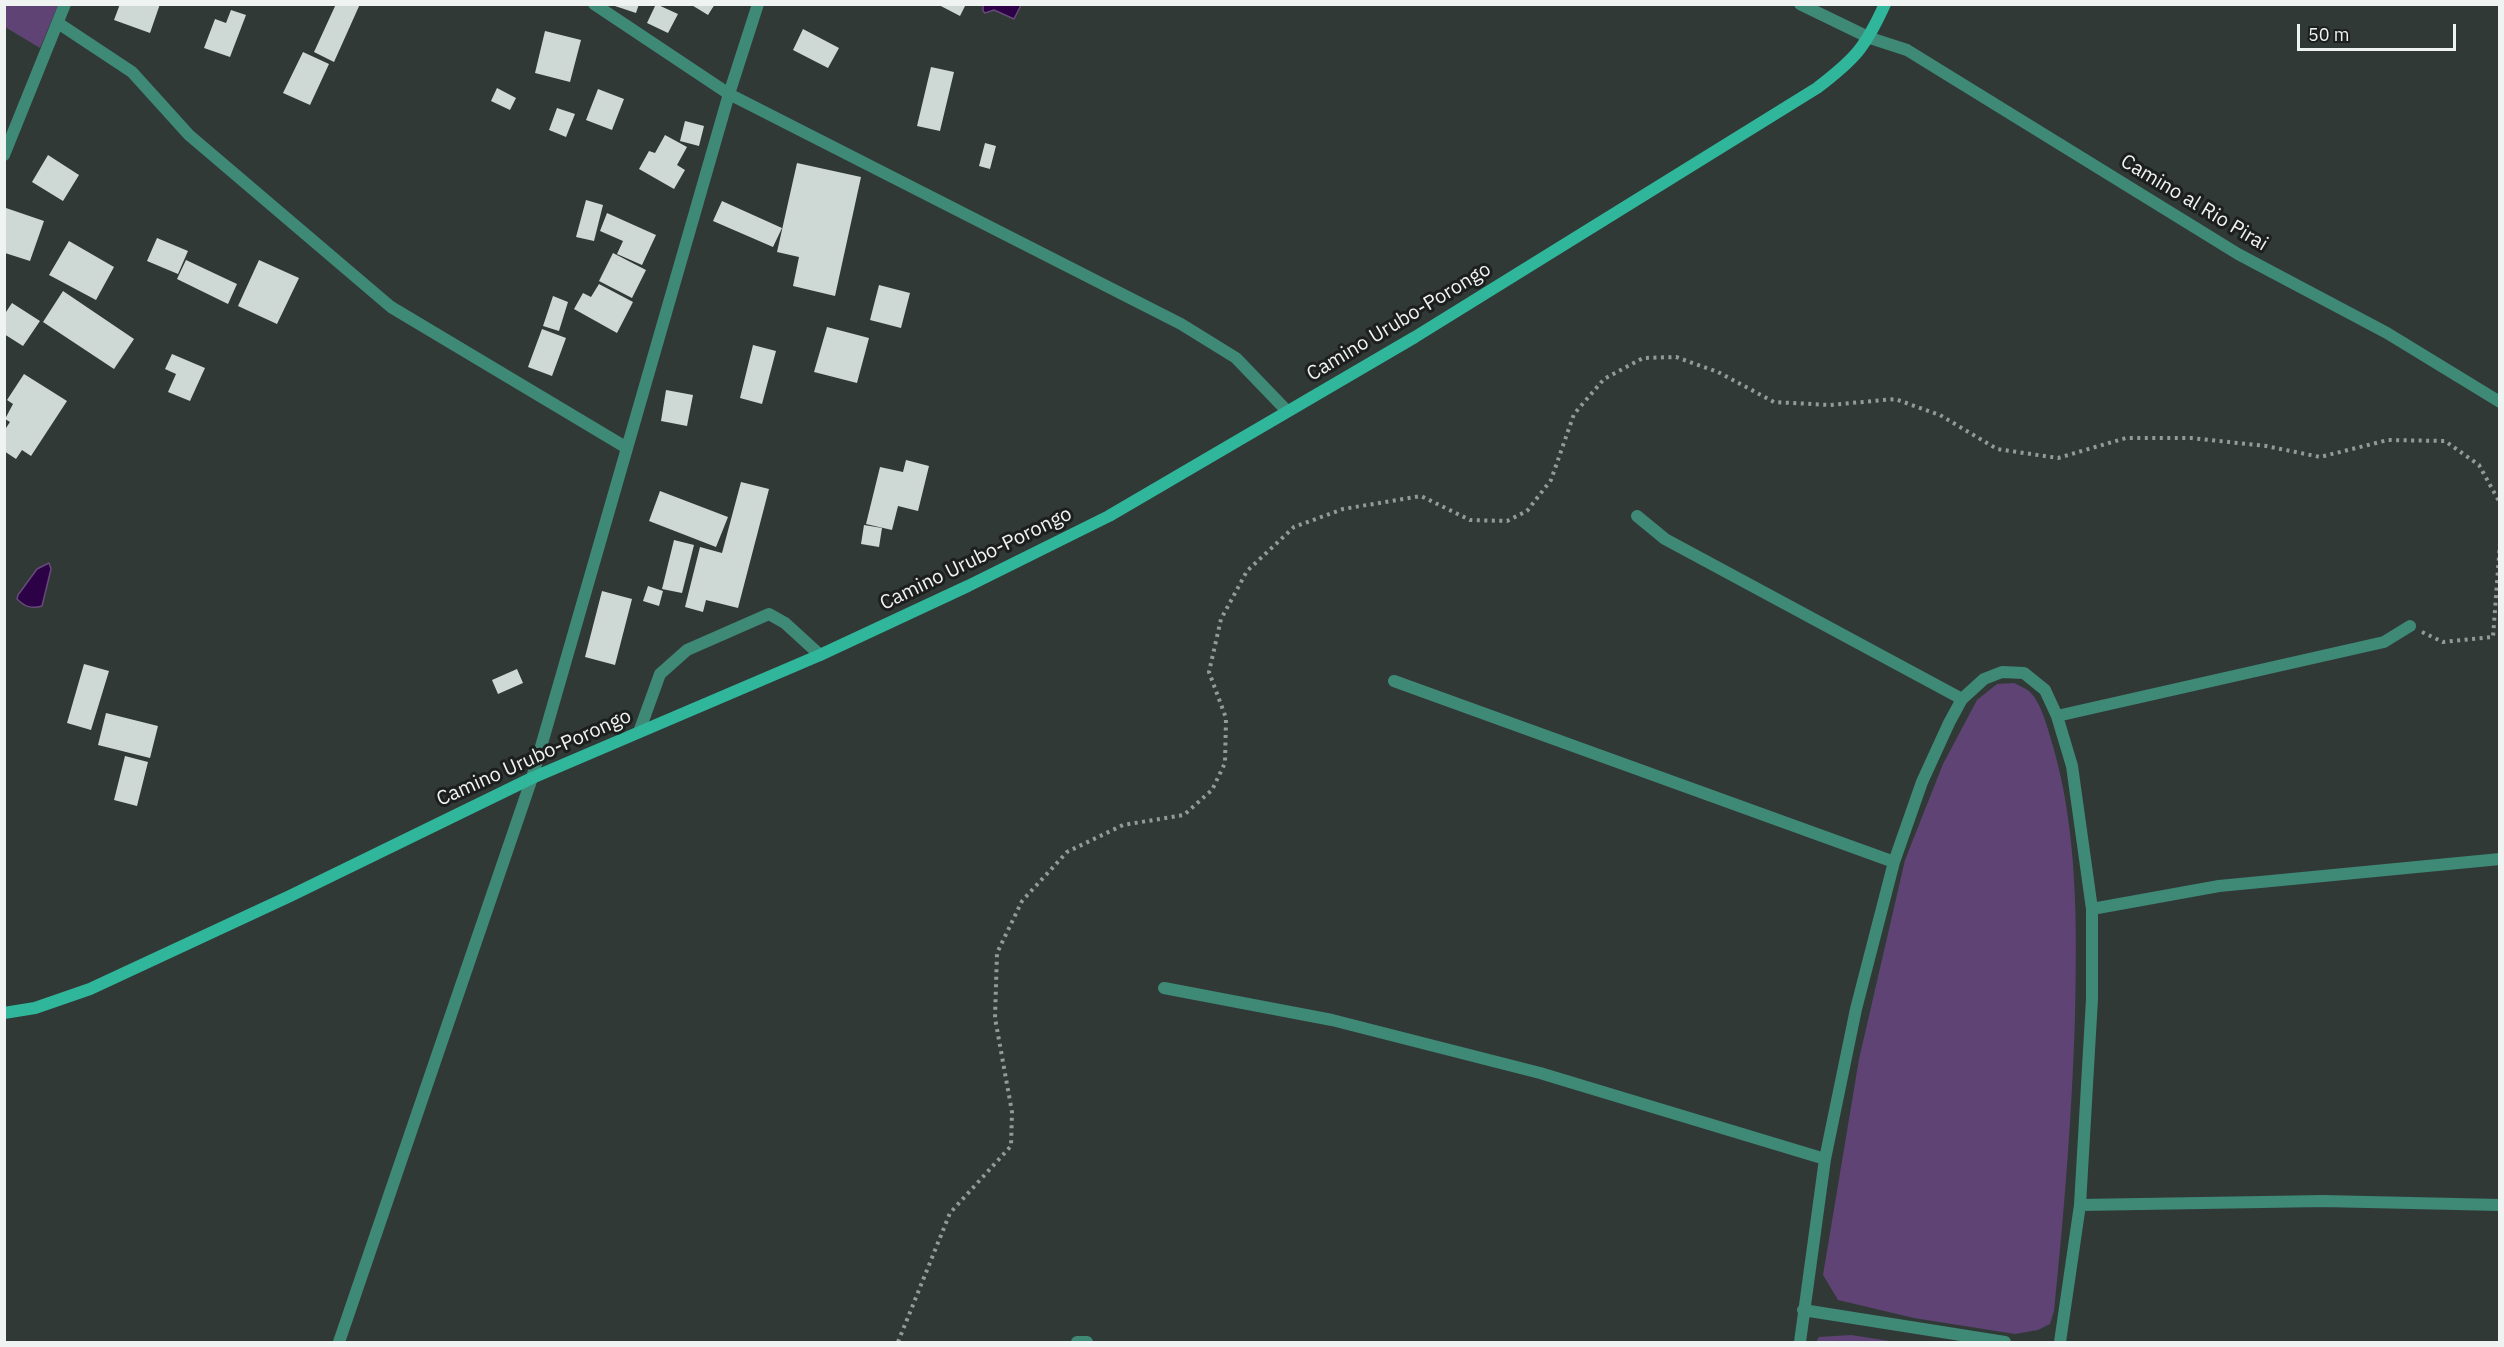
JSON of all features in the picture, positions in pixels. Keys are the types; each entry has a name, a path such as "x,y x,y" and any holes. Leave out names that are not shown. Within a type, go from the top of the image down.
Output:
{"main road":[{"name":"Camino Urubo-Porongo","path":"4,1013 35,1008 90,989 290,896 531,778 820,655 968,586 1108,516 1415,337 1817,88 1848,64 1869,38 1885,4"}],"street":[{"path":"4,155 65,4"},
{"path":"594,4 729,94 1181,324 1236,358 1287,411"},
{"path":"339,1342 531,778 729,94 758,4"},
{"name":"Camino al Rio Pirai","path":"1800,4 1869,38 1907,50 2238,254 2387,333 2499,402"},
{"path":"58,23 132,72 189,135 392,308 627,448"},
{"path":"1637,516 1665,539 1962,699"},
{"path":"639,732 660,674 687,650 769,614 784,623 820,655"},
{"path":"2057,716 2384,642 2410,626"},
{"path":"1800,1342 1826,1159 1856,1009 1894,862 1922,782 1948,723 1962,699 1984,679 2002,672 2024,673 2045,690 2057,716 2072,766 2092,909 2092,999 2079,1205 2060,1342"},
{"path":"1394,681 1894,862"},
{"path":"2092,909 2219,886 2499,859"},
{"path":"1164,988 1332,1020 1494,1061 1826,1159"},
{"path":"2079,1205 2322,1201 2499,1205"},
{"path":"1803,1310 2005,1342"},
{"path":"1077,1342 1087,1342"}],"path":[{"path":"898,1342 950,1213 1011,1146 1012,1112 995,1018 997,953 1022,902 1067,852 1123,825 1184,815 1212,790 1225,763 1226,718 1209,672 1221,619 1247,571 1294,527 1343,509 1421,496 1470,520 1507,521 1527,511 1551,480 1574,414 1604,379 1643,358 1676,357 1718,372 1774,402 1830,405 1895,399 1940,415 1997,449 2058,458 2126,438 2202,439 2266,446 2320,457 2388,440 2445,441 2479,465 2499,503"},
{"path":"2410,626 2443,642 2493,637 2499,543"}],"shaded area":[{"path":"5,4 58,5 40,48 5,27"},
{"path":"983,4 1021,5 1014,19 994,10 985,13"},
{"path":"49,563 51,569 42,606 29,607 23,604 17,599 18,595 37,569"},
{"path":"2014,683 2034,697 2049,732 2067,812 2076,915 2075,1017 2070,1128 2054,1311 2050,1324 2038,1330 2015,1334 1914,1318 1838,1300 1823,1275 1859,1059 1905,860 1943,764 1977,700 1997,684"},
{"path":"1851,1335 1896,1342 1816,1342 1819,1337"}],"building":[{"path":"120,4 160,4 150,33 114,20"},
{"path":"336,4 360,4 334,62 314,52"},
{"path":"615,4 639,4 636,13 615,6"},
{"path":"656,4 678,14 668,33 647,23"},
{"path":"690,4 715,4 708,15"},
{"path":"937,4 966,4 960,16"},
{"path":"231,10 246,15 230,57 204,48 215,19 226,23"},
{"path":"803,29 839,48 828,68 793,50"},
{"path":"545,31 581,40 570,82 535,73"},
{"path":"303,52 329,64 310,105 283,93"},
{"path":"931,67 954,72 940,131 917,126"},
{"path":"497,88 516,98 510,110 491,101"},
{"path":"598,89 624,99 612,130 586,120"},
{"path":"557,108 575,114 566,137 549,130"},
{"path":"685,121 704,126 699,146 680,141"},
{"path":"665,135 687,147 677,165 685,170 674,189 639,169 649,151 655,153"},
{"path":"985,143 996,146 990,169 979,166"},
{"path":"48,155 79,175 63,201 32,182"},
{"path":"797,163 861,177 835,296 793,286 799,257 777,252"},
{"path":"586,200 603,205 594,241 576,237"},
{"path":"722,201 782,228 773,247 713,221"},
{"path":"6,208 44,221 30,261 5,253"},
{"path":"607,213 656,235 642,265 617,254 623,241 600,231"},
{"path":"157,238 188,251 178,274 147,261"},
{"path":"69,241 114,267 96,300 49,275"},
{"path":"613,253 646,270 632,298 599,281"},
{"path":"186,260 237,284 228,304 177,279"},
{"path":"259,260 299,278 277,324 238,306"},
{"path":"599,284 633,302 617,333 574,309 583,293 591,297"},
{"path":"879,285 910,293 901,328 870,320"},
{"path":"63,291 134,339 114,369 43,322"},
{"path":"553,296 568,302 559,331 543,326"},
{"path":"12,303 40,321 23,346 4,334 4,315"},
{"path":"827,327 869,338 857,383 814,372"},
{"path":"542,329 566,338 552,376 528,367"},
{"path":"753,345 776,351 762,404 740,398"},
{"path":"172,354 205,368 190,401 168,392 176,374 165,369"},
{"path":"24,374 67,401 31,456 22,450 16,459 4,451 4,431 10,422 5,419 13,404 7,400"},
{"path":"666,390 693,395 687,426 661,421"},
{"path":"906,460 929,466 918,511 898,506 892,530 866,524 880,467 903,472"},
{"path":"741,482 769,489 738,608 706,600 703,612 685,607 700,547 722,553"},
{"path":"660,491 728,517 716,547 649,521"},
{"path":"864,525 882,528 879,547 861,544"},
{"path":"674,540 694,545 682,593 662,589"},
{"path":"648,586 663,591 659,606 643,601"},
{"path":"602,591 632,599 615,665 585,657"},
{"path":"84,664 109,671 91,730 67,723"},
{"path":"517,669 523,683 498,694 492,680"},
{"path":"106,713 158,726 150,758 98,745"},
{"path":"125,756 148,762 137,806 114,800"}]}
